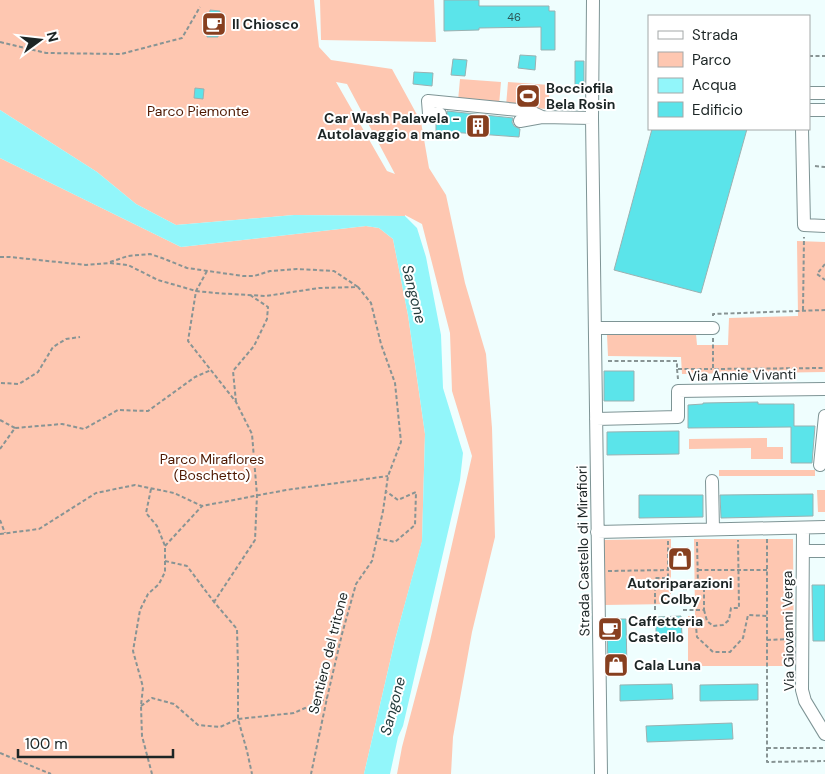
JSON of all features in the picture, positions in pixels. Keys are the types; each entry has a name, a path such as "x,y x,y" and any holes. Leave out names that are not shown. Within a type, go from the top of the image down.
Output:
{"street":[{"name":"Strada Castello di Mirafiori","path":"593,0 592,118 601,774"},
{"path":"810,93 825,92"},
{"path":"440,114 429,114 428,101 529,111 542,117"},
{"path":"810,110 825,110"},
{"path":"520,121 542,117 592,118"},
{"path":"802,130 804,225 825,226"},
{"path":"595,328 713,328"},
{"name":"Via Annie Vivanti","path":"596,419 678,417 678,391 825,389"},
{"path":"820,465 825,416"},
{"path":"712,481 712,529"},
{"path":"597,532 825,527"},
{"name":"Via Giovanni Verga","path":"803,528 803,696 825,734"},
{"path":"803,551 825,551"}],"path":[{"path":"0,42 46,53 121,54 182,38 200,7"},
{"path":"810,56 825,56"},
{"path":"803,310 804,225"},
{"path":"109,263 128,256 150,254 187,268 244,276 296,269 334,271 358,286"},
{"path":"0,257 86,265 109,263 128,265 158,280 196,291 215,294 266,296 319,288 358,286"},
{"path":"825,264 816,274 825,280"},
{"path":"207,271 196,291 188,341 236,402 252,434 257,495 255,540 214,602"},
{"name":"Sentiero del tritone","path":"311,774 326,698 356,584 372,561 383,511 388,476 401,442 395,383 381,344 371,303 358,286"},
{"path":"236,402 233,370 254,346 267,319 268,307 250,295"},
{"path":"713,369 713,314 824,309"},
{"path":"0,383 19,384 38,372 53,347 66,339 80,337"},
{"path":"595,362 677,361 677,369 825,368"},
{"path":"0,420 14,428 62,424 84,429 118,410 148,411 195,377 211,370"},
{"path":"0,448 14,428"},
{"path":"165,546 202,506 286,490 388,476"},
{"path":"0,534 39,529 96,493 135,485 174,493 202,506"},
{"path":"152,488 146,513 157,526 165,546 165,572 159,584 148,594 140,610 133,652 143,687 141,706 142,736 152,774"},
{"path":"377,538 395,542 416,525 416,492 398,500 386,491"},
{"path":"0,520 6,533"},
{"path":"767,528 767,762 825,761"},
{"path":"697,530 698,585 704,584 704,610 707,621 713,626 723,625 729,620 730,608 739,608 738,529"},
{"path":"655,610 655,578 668,578 668,530"},
{"path":"165,561 188,566 214,602 237,629 238,719 252,774"},
{"path":"598,571 668,570"},
{"path":"698,570 767,570"},
{"path":"683,610 704,610"},
{"path":"694,616 697,637 713,652 730,652 743,638 748,615 767,616"},
{"path":"767,640 802,639"},
{"path":"141,706 152,698 174,704 198,725 220,727 238,719 294,713 326,698"},
{"path":"767,748 825,748"},
{"path":"0,753 51,774"}],"green space":[{"name":"Parco Piemonte","path":"0,0 314,0 319,47 331,60 392,69 421,122 429,168 446,195 465,283 486,354 492,428 495,537 472,632 453,737 451,774 397,774 402,747 430,641 472,456 452,391 450,333 422,224 405,215 294,215 176,225 136,204 97,172 0,110","holes":["336,82 347,84 395,174 387,171"]},
{"path":"320,0 434,0 436,42 321,40"},
{"path":"460,79 501,82 499,105 458,101"},
{"name":"Bocciofila Bela Rosin","path":"508,82 550,85 548,109 506,106"},
{"name":"Parco Miraflores (Boschetto)","path":"0,158 181,247 366,226 379,228 393,239 408,315 425,434 422,542 395,640 364,774 0,774"},
{"path":"797,241 825,242 825,372 682,374 681,357 608,356 607,335 696,334 697,345 728,345 729,318 798,316"},
{"path":"767,438 767,447 783,447 783,459 751,459 751,448 689,449 689,439"},
{"path":"719,470 815,470 815,476 719,476"},
{"path":"817,490 825,490 825,512 818,512"},
{"path":"671,539 671,604 604,605 603,540"},
{"path":"694,539 793,539 794,666 688,666 688,616 695,616"}],"water":[{"name":"Sangone","path":"0,110 97,172 136,204 176,225 294,215 405,216 417,228 426,257 441,335 443,388 463,453 460,480 403,726 398,737 390,774 364,774 395,640 422,541 425,434 408,315 393,239 379,228 366,226 181,247 0,158"}],"building":[{"path":"444,0 479,0 479,6 549,6 549,11 555,11 555,50 541,50 541,27 479,28 479,30 444,31"},
{"name":"Il Chiosco","path":"210,10 220,11 218,37 207,37"},
{"path":"520,55 536,56 535,70 518,68"},
{"path":"453,59 467,60 465,76 451,75"},
{"path":"575,61 584,61 584,85 575,85"},
{"path":"414,72 433,73 432,86 413,84"},
{"path":"195,88 204,89 203,99 194,98"},
{"name":"Car Wash Palavela - Autolavaggio a mano","path":"447,111 513,118 514,126 520,129 519,137 436,131 436,122 444,121 447,118"},
{"path":"652,130 747,130 701,293 614,270"},
{"path":"604,371 634,371 634,401 604,401"},
{"path":"758,402 758,404 794,404 794,426 815,426 812,463 791,463 791,427 688,428 688,405"},
{"path":"679,431 679,454 607,455 607,432"},
{"path":"813,494 813,516 721,518 720,495"},
{"path":"639,495 703,495 703,517 639,518"},
{"path":"812,585 825,585 825,641 813,641"},
{"path":"681,616 682,636 656,637 656,617"},
{"path":"607,619 626,619 627,671 608,671"},
{"path":"672,684 673,699 620,701 620,685"},
{"path":"758,684 758,700 700,701 700,685"},
{"path":"732,723 733,739 647,742 646,726"}],"place":[{"name":"Il Chiosco","path":"214,24"},
{"name":"Bocciofila Bela Rosin","path":"528,96"},
{"name":"Car Wash Palavela - Autolavaggio a mano","path":"478,126"},
{"name":"Autoriparazioni Colby","path":"680,559"},
{"name":"Caffetteria Castello","path":"610,629"},
{"name":"Cala Luna","path":"616,665"}]}
